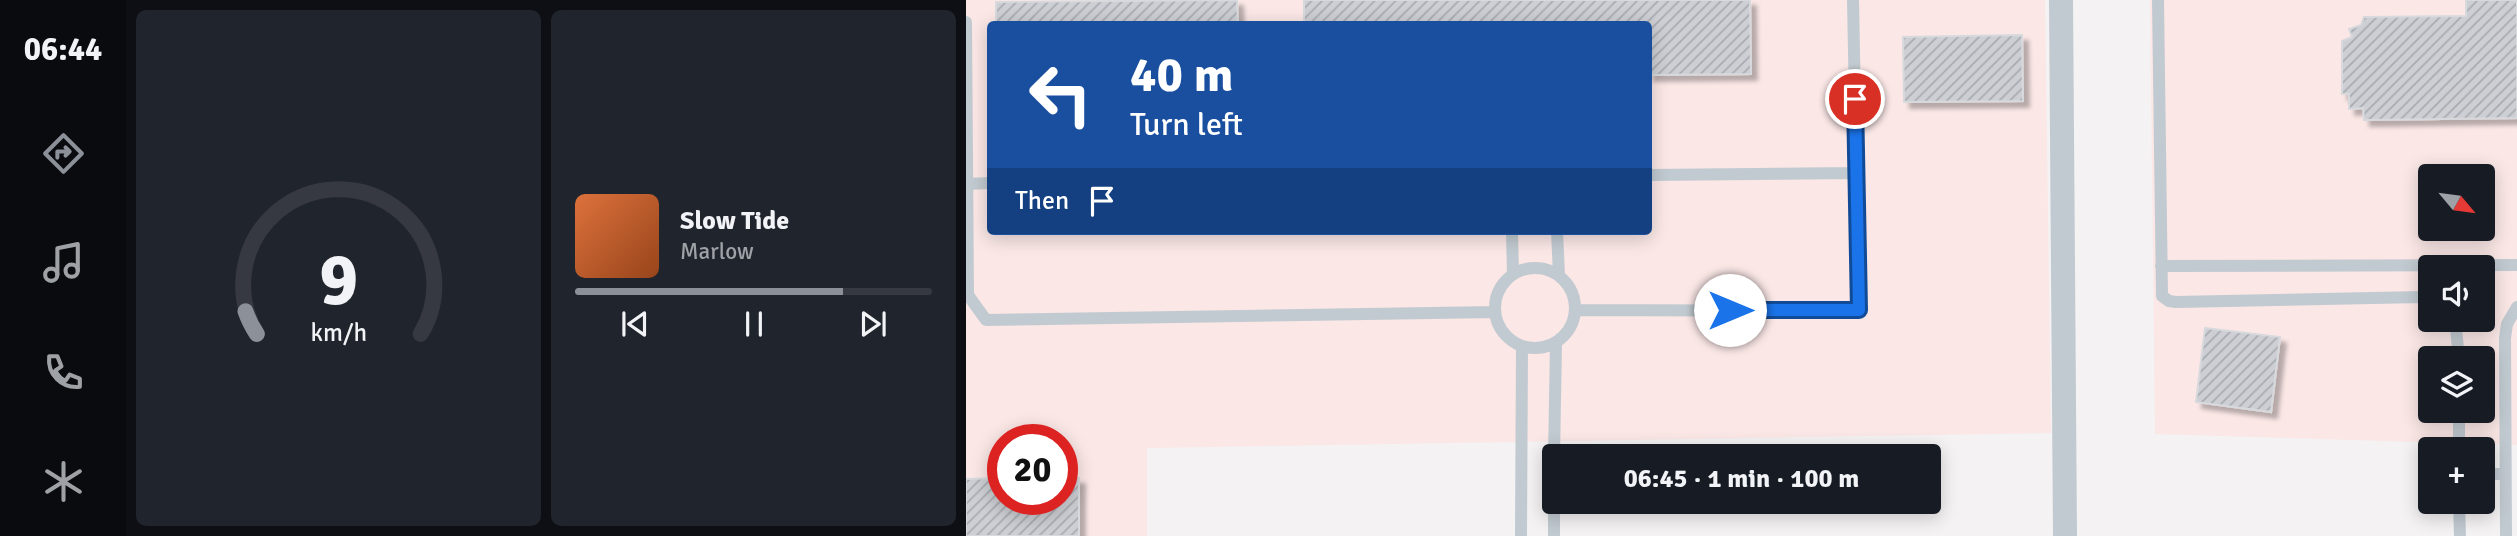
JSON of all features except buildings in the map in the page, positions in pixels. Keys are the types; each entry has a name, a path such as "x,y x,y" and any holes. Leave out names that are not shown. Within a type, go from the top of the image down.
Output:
{"street":[{"path":"2062,0 2065,536"}],"lane":[{"path":"1576,310 1859,310 1853,0"},
{"path":"2158,0 2162,296 2176,302 2418,298"},
{"path":"966,22 968,295 986,320 1495,312"},
{"path":"1652,175 1856,173"},
{"path":"967,184 987,183"},
{"path":"1512,235 1513,275"},
{"path":"1557,235 1559,275"},
{"path":"2495,265 2517,265"},
{"path":"2161,266 2418,266"},
{"path":"1536,268 1559,275 1574,297 1576,310 1573,323 1566,334 1556,343 1545,347 1522,346 1504,333 1495,312 1499,291 1513,275 1524,269 1536,268"},
{"path":"2506,536 2505,338 2507,324 2517,307"},
{"path":"1554,444 1556,343"},
{"path":"1521,536 1522,346"},
{"path":"2495,474 2505,474"},
{"path":"1554,514 1554,536"},
{"path":"2459,514 2459,536"}],"shaded area":[{"path":"966,0 2045,0 2051,433 1147,448 1147,536 966,536"},
{"path":"2150,0 2517,0 2517,445 2495,444 2495,437 2418,437 2418,442 2155,434"}],"route":[{"path":"1730,310 1859,310 1855,99"}]}
